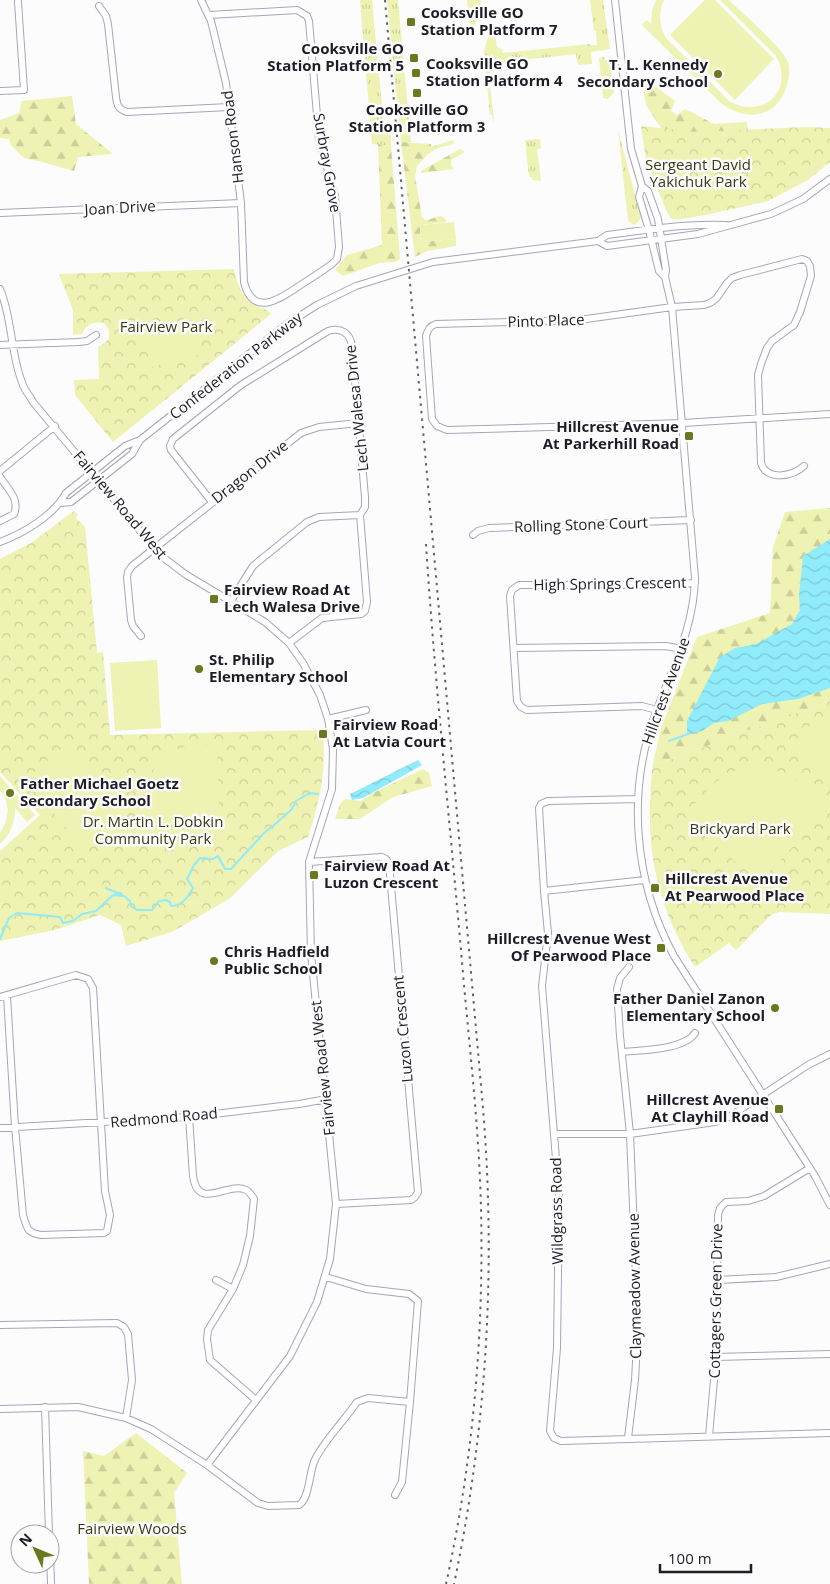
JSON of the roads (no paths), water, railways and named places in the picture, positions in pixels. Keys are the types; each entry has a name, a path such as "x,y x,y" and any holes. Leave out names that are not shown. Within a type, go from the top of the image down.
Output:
{"street":[{"name":"Hanson Road","path":"201,0 208,14 224,66 241,203 243,278"},
{"name":"Hillcrest Avenue","path":"615,0 631,149 642,186 639,198 659,271 664,277 672,307 695,583 690,620 682,649 657,710 643,762 638,799 640,840 645,880 657,918 671,951 810,1168 830,1205"},
{"path":"0,90 24,90 18,2"},
{"path":"99,6 106,16 108,24 117,106 122,110 127,112 229,108"},
{"name":"Surbray Grove","path":"208,14 297,10 307,16 309,21 319,139 335,196 339,247 337,259 332,264 279,299 266,304 252,299 245,288 243,278"},
{"name":"Confederation Parkway","path":"598,241 607,246 698,234 778,211 803,199 830,179"},
{"name":"Hillcrest Avenue","path":"642,186 648,191 659,229 666,270 664,277"},
{"name":"Joan Drive","path":"0,213 241,203"},
{"name":"Confederation Parkway","path":"0,542 11,538 36,523 92,472 125,446 140,440 287,324 317,305 356,286 433,262 598,241 606,235 697,224 726,225"},
{"name":"Pinto Place","path":"683,423 447,430 437,426 432,419 426,336 431,325 436,324 588,320 710,303 732,278 802,260 810,266 811,276 794,325 772,341 767,348 758,375 760,418"},
{"name":"Fairview Road West","path":"0,289 9,315 17,368 23,387 33,402 55,426 153,548 185,574 265,622 289,643 312,678 328,719 333,748 332,789 309,862 311,954 336,1204 334,1236 326,1277 317,1302 290,1356 207,1465"},
{"name":"Lech Walesa Drive","path":"212,502 171,450 170,446 173,439 241,385 328,331 333,329 344,331 351,341 365,498 365,507 360,515 367,602 365,611 361,614 322,618 289,643"},
{"path":"0,345 79,342 86,341 96,335"},
{"path":"683,423 830,414"},
{"path":"760,418 761,463 764,471 777,476 793,473 804,466"},
{"name":"Dragon Drive","path":"141,636 132,623 128,572 132,566 301,433 319,427 358,424"},
{"path":"0,471 55,426"},
{"name":"Confederation Parkway","path":"60,503 71,502 132,454 140,440"},
{"path":"0,478 17,504 14,514 0,522"},
{"path":"231,600 253,566 307,522 319,517 360,515"},
{"name":"Rolling Stone Court","path":"473,536 478,531 489,528 691,520"},
{"name":"High Springs Crescent","path":"657,710 638,706 525,709 519,705 517,700 509,600 512,590 519,585 658,585 695,583"},
{"path":"514,648 666,646 682,649"},
{"path":"328,719 366,710"},
{"name":"Wildgrass Road","path":"638,799 548,801 541,804 538,811 548,933 542,986 559,1196 558,1324 550,1431 554,1438 561,1441 830,1433"},
{"name":"Luzon Crescent","path":"309,862 382,857 389,863 418,1192 411,1200 336,1204"},
{"path":"544,891 645,880"},
{"name":"Claymeadow Avenue","path":"628,1438 636,1366 638,1325 630,1134 617,989 620,978 629,967"},
{"path":"0,997 76,975 88,979 93,988 105,1191 110,1215 107,1232 100,1234 41,1235 29,1232 23,1215 15,1127 7,996"},
{"path":"622,1052 680,1045 690,1039 695,1033"},
{"path":"555,1134 630,1134 715,1122 728,1117 808,1065 830,1054"},
{"name":"Redmond Road","path":"0,1128 189,1116 299,1104 327,1099"},
{"path":"189,1116 193,1176 197,1190 202,1193 208,1193 242,1189 248,1191 254,1199 243,1265 233,1288 208,1330 208,1354 210,1360 256,1400"},
{"name":"Cottagers Green Drive","path":"709,1436 716,1356 718,1216 720,1208 726,1202 764,1196 810,1168"},
{"path":"718,1280 776,1277 830,1264"},
{"path":"326,1277 366,1290 403,1292 416,1298 418,1304 402,1482 395,1495"},
{"path":"216,1280 233,1288"},
{"path":"0,1326 117,1323 124,1327 128,1334 132,1380 126,1418"},
{"path":"716,1356 830,1354"},
{"path":"0,1409 78,1407 126,1418 151,1429 207,1465 258,1503 268,1506 299,1505 306,1499 307,1486 315,1460 357,1402 368,1398 410,1402"},
{"path":"45,1407 49,1524"}],"water":[{"path":"830,539 830,688 798,699 762,704 728,721 714,723 702,731 687,735 687,721 720,657 735,648 756,644 792,624 800,610 799,596 803,556"},
{"path":"418,760 422,765 363,798 352,800 350,794"}],"waterway":[{"path":"669,741 688,734"},
{"path":"0,939 9,918 17,913 60,917 63,923 73,921 82,914 96,911 113,895 124,896 130,901 131,906 137,910 152,910 159,901 166,900 170,902 171,906 175,906 187,898 193,888 187,879 200,858 213,859 218,856 225,869 231,869 264,833 292,809 296,801 310,793 318,794"},
{"path":"106,888 122,895"}],"railway":[{"path":"385,0 487,1168 489,1228 486,1347 474,1466 454,1584"},
{"path":"426,544 438,701 476,1116 481,1208 481,1303 475,1398 463,1491 446,1584"}],"place":[{"name":"Cooksville GO Station Platform 7","path":"411,22"},
{"name":"Cooksville GO Station Platform 5","path":"414,58"},
{"name":"Cooksville GO Station Platform 4","path":"416,73"},
{"name":"T. L. Kennedy Secondary School","path":"718,74"},
{"name":"Cooksville GO Station Platform 3","path":"417,93"},
{"name":"Hillcrest Avenue At Parkerhill Road","path":"689,436"},
{"name":"Fairview Road At Lech Walesa Drive","path":"214,599"},
{"name":"St. Philip Elementary School","path":"199,669"},
{"name":"Fairview Road At Latvia Court","path":"323,734"},
{"name":"Father Michael Goetz Secondary School","path":"10,793"},
{"name":"Fairview Road At Luzon Crescent","path":"314,875"},
{"name":"Hillcrest Avenue At Pearwood Place","path":"655,888"},
{"name":"Hillcrest Avenue West Of Pearwood Place","path":"661,948"},
{"name":"Chris Hadfield Public School","path":"214,961"},
{"name":"Father Daniel Zanon Elementary School","path":"775,1008"},
{"name":"Hillcrest Avenue At Clayhill Road","path":"779,1109"}],"park label":[{"name":"Sergeant David Yakichuk Park","path":"698,174"},
{"name":"Fairview Park","path":"166,327"},
{"name":"Brickyard Park","path":"740,829"},
{"name":"Dr. Martin L. Dobkin Community Park","path":"153,830"},
{"name":"Fairview Woods","path":"132,1529"}]}
